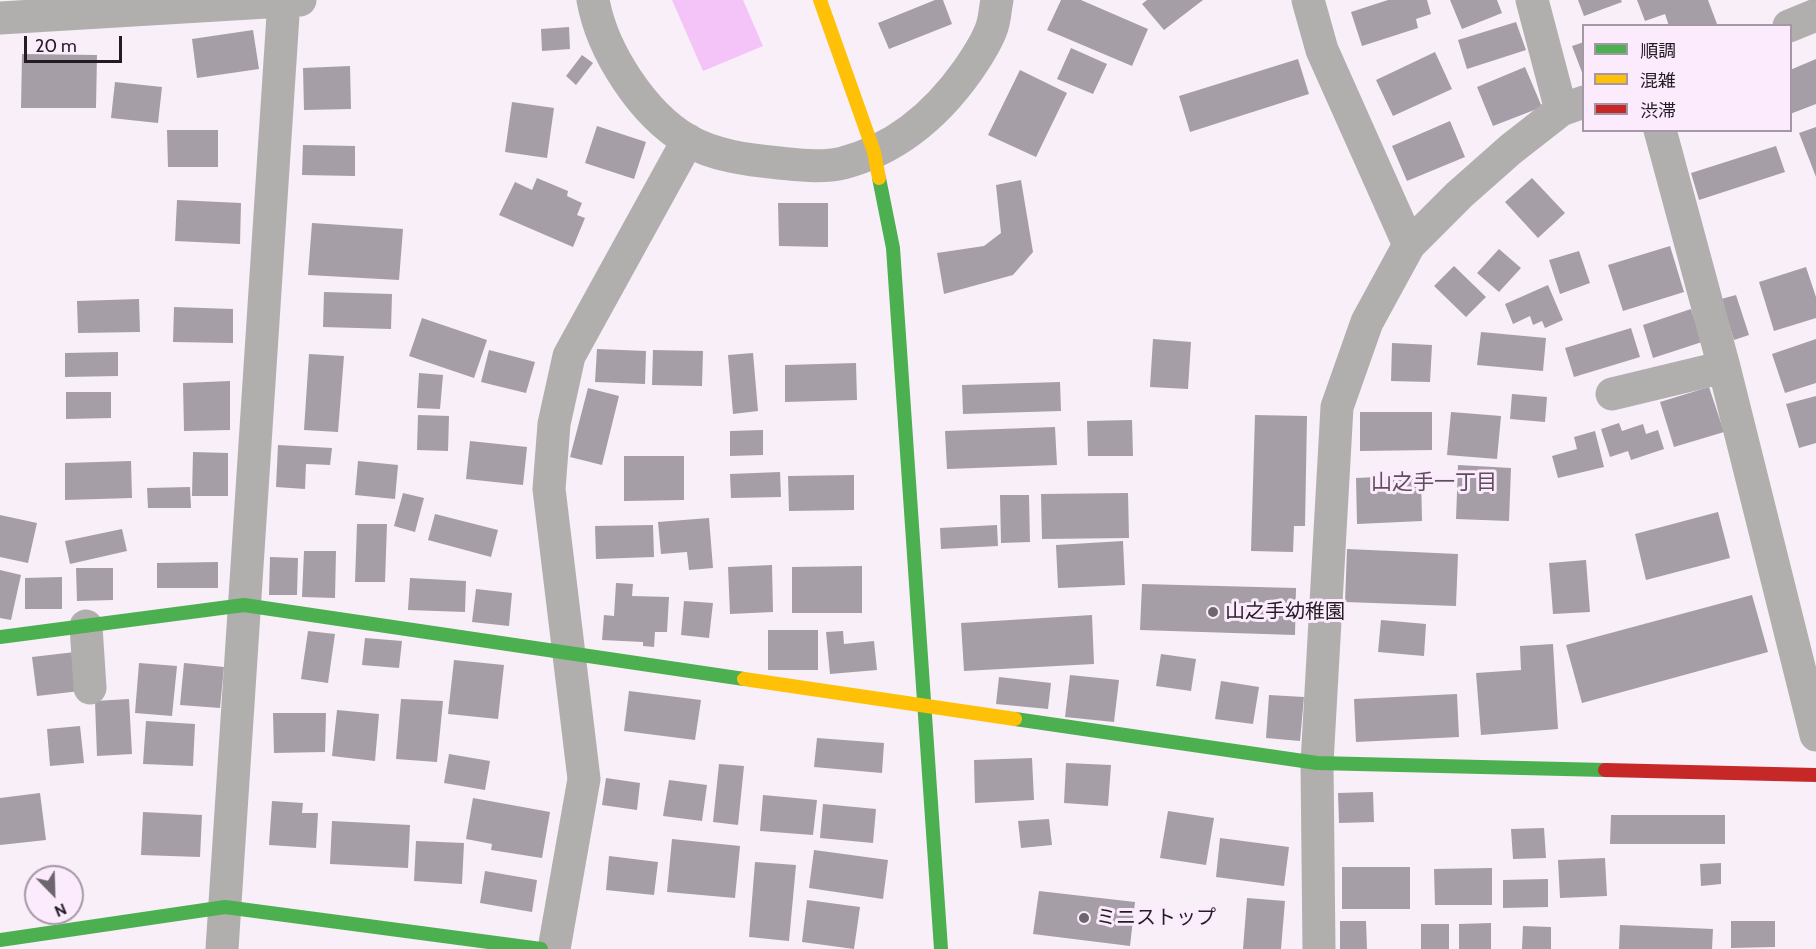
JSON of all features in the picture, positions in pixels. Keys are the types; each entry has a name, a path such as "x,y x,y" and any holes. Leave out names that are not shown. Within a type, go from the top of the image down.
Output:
{"street":[{"path":"0,18 289,0 244,605 222,949"},
{"path":"592,0 599,24 619,67 647,104 667,124 688,140 716,151 750,160 810,166 841,163 874,152 908,133 936,109 957,86 978,56 992,27 997,0"},
{"path":"820,0 874,152 893,248 941,949"},
{"path":"1308,0 1322,50 1409,245"},
{"path":"1319,949 1317,763 1337,407 1367,322 1409,245 1511,148 1572,106 1532,0"},
{"path":"1792,25 1816,15"},
{"path":"1661,132 1724,367 1816,735"},
{"path":"554,949 584,779 549,489 554,424 569,356 688,140"},
{"path":"1612,394 1724,367"},
{"path":"0,637 244,605 1317,763 1816,775"},
{"path":"86,626 90,688"},
{"path":"0,940 225,907 541,949"}],"shaded area":[{"path":"672,0 743,0 763,46 703,71"}],"building":[{"path":"935,0 943,0 952,24 889,49 878,23"},
{"path":"1061,0 1081,0 1148,29 1132,66 1047,30"},
{"path":"1147,0 1203,0 1164,30 1142,4"},
{"path":"1388,0 1427,0 1431,14 1416,19 1418,28 1362,46 1351,12"},
{"path":"1450,0 1497,0 1502,13 1462,29"},
{"path":"1578,0 1621,0 1622,2 1584,16"},
{"path":"1637,0 1708,0 1717,24 1668,24 1665,14 1645,21"},
{"path":"1516,22 1526,50 1467,69 1458,40"},
{"path":"569,27 570,49 542,51 541,29"},
{"path":"253,30 259,69 197,78 192,39"},
{"path":"1582,43 1582,72 1572,46"},
{"path":"1071,48 1107,64 1093,94 1057,79"},
{"path":"1435,52 1452,89 1393,116 1376,80"},
{"path":"22,54 97,55 96,108 21,108"},
{"path":"582,55 593,63 576,85 566,76"},
{"path":"1298,59 1309,94 1190,132 1179,96"},
{"path":"1816,59 1816,104 1792,113 1792,69"},
{"path":"350,66 351,109 304,110 303,68"},
{"path":"1525,67 1542,107 1493,126 1477,87"},
{"path":"1020,70 1067,93 1036,157 988,135"},
{"path":"115,82 162,87 158,123 111,118"},
{"path":"512,102 554,108 547,158 505,152"},
{"path":"1450,121 1465,157 1407,181 1392,146"},
{"path":"597,126 646,142 634,179 585,163"},
{"path":"1816,127 1816,177 1799,133"},
{"path":"167,130 218,130 218,167 168,167"},
{"path":"303,145 355,146 355,176 302,175"},
{"path":"1776,146 1785,172 1699,200 1691,173"},
{"path":"537,178 568,191 567,196 582,203 577,215 585,218 573,247 499,215 515,182 532,190"},
{"path":"1532,178 1565,213 1538,238 1505,202"},
{"path":"1021,180 1033,252 1013,275 944,294 937,253 984,246 1001,233 996,185"},
{"path":"177,200 241,203 240,244 175,241"},
{"path":"778,203 828,203 828,247 779,246"},
{"path":"312,223 403,229 399,280 308,275"},
{"path":"1670,246 1684,292 1623,311 1608,265"},
{"path":"1499,249 1521,268 1499,292 1477,273"},
{"path":"1579,251 1590,283 1560,294 1549,260"},
{"path":"1454,266 1486,297 1466,317 1434,286"},
{"path":"1806,267 1816,297 1816,318 1774,331 1759,282"},
{"path":"1548,285 1563,320 1545,328 1542,321 1533,325 1530,316 1513,324 1505,304"},
{"path":"324,292 392,294 391,329 323,327"},
{"path":"1736,295 1749,335 1734,340 1721,299"},
{"path":"139,299 140,332 78,333 77,301"},
{"path":"174,307 233,309 233,343 173,342"},
{"path":"1691,309 1702,342 1653,358 1643,325"},
{"path":"422,318 487,340 474,378 409,356"},
{"path":"1631,328 1640,357 1574,377 1565,348"},
{"path":"1481,332 1546,338 1543,371 1477,365"},
{"path":"1153,339 1191,342 1188,389 1150,387"},
{"path":"1816,339 1816,383 1785,393 1772,354"},
{"path":"1392,343 1432,345 1430,382 1391,381"},
{"path":"597,349 646,351 645,384 595,382"},
{"path":"489,350 535,362 526,393 481,382"},
{"path":"653,350 703,351 702,386 652,385"},
{"path":"118,352 118,376 65,377 65,353"},
{"path":"753,353 758,411 733,414 728,355"},
{"path":"309,354 344,356 338,432 304,430"},
{"path":"856,363 857,400 785,402 785,365"},
{"path":"419,373 443,375 440,409 417,408"},
{"path":"230,381 230,430 184,431 183,383"},
{"path":"1060,382 1061,411 963,414 962,385"},
{"path":"1709,387 1724,432 1674,447 1660,402"},
{"path":"588,388 619,396 602,465 570,457"},
{"path":"66,392 111,392 111,418 66,419"},
{"path":"1512,394 1547,397 1545,422 1510,419"},
{"path":"1816,396 1816,443 1799,448 1786,404"},
{"path":"1360,412 1432,412 1432,450 1360,451"},
{"path":"1451,412 1501,416 1497,459 1447,455"},
{"path":"418,415 449,416 448,451 417,450"},
{"path":"1255,415 1307,416 1305,526 1294,526 1293,552 1251,551"},
{"path":"1132,420 1133,456 1088,456 1087,421"},
{"path":"1619,423 1622,431 1643,424 1646,434 1658,430 1664,449 1631,460 1628,451 1610,457 1601,429"},
{"path":"1055,427 1057,465 947,469 945,431"},
{"path":"763,430 763,455 730,456 730,431"},
{"path":"1595,431 1604,467 1558,478 1552,456 1577,449 1574,437"},
{"path":"470,441 527,447 523,485 466,479"},
{"path":"278,445 332,448 330,465 306,464 305,489 276,487"},
{"path":"193,452 228,453 228,496 192,496"},
{"path":"624,456 684,456 684,500 624,501"},
{"path":"131,461 132,498 65,500 65,463"},
{"path":"358,461 398,465 395,499 355,495"},
{"path":"1458,465 1511,468 1509,521 1456,519"},
{"path":"780,472 781,497 731,498 730,474"},
{"path":"854,475 854,510 789,511 788,476"},
{"path":"1421,475 1422,521 1357,524 1356,478"},
{"path":"190,487 191,508 148,508 147,488"},
{"path":"403,493 424,498 415,532 394,526"},
{"path":"1128,493 1129,538 1042,539 1041,494"},
{"path":"1000,495 1029,495 1030,542 1001,543"},
{"path":"1718,512 1730,558 1646,580 1635,534"},
{"path":"435,514 498,530 491,557 428,540"},
{"path":"0,515 37,523 28,563 0,557"},
{"path":"709,518 713,568 689,570 687,552 661,554 658,522"},
{"path":"357,524 387,524 385,582 355,582"},
{"path":"653,525 654,557 596,559 595,526"},
{"path":"997,525 998,546 941,549 940,528"},
{"path":"122,529 127,551 70,564 65,541"},
{"path":"1123,541 1125,585 1058,588 1056,545"},
{"path":"1347,549 1458,554 1456,606 1345,602"},
{"path":"304,551 336,551 335,598 302,597"},
{"path":"270,557 298,558 297,595 269,595"},
{"path":"1586,560 1590,612 1553,614 1549,563"},
{"path":"218,562 218,588 157,588 157,563"},
{"path":"772,565 773,612 730,614 728,567"},
{"path":"862,566 862,613 792,613 792,567"},
{"path":"76,568 113,568 113,600 77,601"},
{"path":"0,570 21,575 11,620 0,618"},
{"path":"62,577 62,609 25,609 25,578"},
{"path":"410,578 466,581 465,612 408,610"},
{"path":"616,583 633,584 632,596 669,597 667,632 655,632 654,647 643,646 643,642 602,640 604,615 614,616"},
{"path":"1142,584 1296,588 1295,635 1140,630"},
{"path":"476,589 512,593 509,626 472,622"},
{"path":"1752,595 1768,652 1582,703 1566,645"},
{"path":"684,601 713,603 709,638 681,635"},
{"path":"1092,615 1094,664 964,671 961,623"},
{"path":"1381,620 1426,624 1424,656 1378,652"},
{"path":"768,630 818,630 818,670 768,670"},
{"path":"308,631 335,634 328,683 301,679"},
{"path":"843,631 844,644 874,641 877,670 830,674 826,632"},
{"path":"365,638 402,641 399,668 362,665"},
{"path":"1553,644 1558,729 1481,735 1476,673 1521,670 1520,646"},
{"path":"75,652 80,691 37,696 32,657"},
{"path":"1161,654 1196,659 1191,691 1156,686"},
{"path":"454,660 504,665 498,719 448,714"},
{"path":"139,663 177,666 172,716 135,713"},
{"path":"184,663 224,667 220,708 180,705"},
{"path":"1070,675 1119,680 1114,722 1065,717"},
{"path":"999,677 1051,683 1048,709 996,704"},
{"path":"1221,681 1259,687 1253,724 1215,719"},
{"path":"629,691 701,700 695,740 624,731"},
{"path":"1457,694 1459,737 1356,742 1354,699"},
{"path":"1269,695 1304,697 1300,741 1266,738"},
{"path":"129,699 132,754 97,756 95,701"},
{"path":"401,699 443,701 437,762 396,759"},
{"path":"337,710 379,714 375,761 332,756"},
{"path":"273,713 326,713 325,752 274,753"},
{"path":"146,721 195,724 193,766 143,764"},
{"path":"80,726 84,763 50,766 47,729"},
{"path":"817,738 884,743 882,773 814,767"},
{"path":"449,754 490,761 485,790 444,783"},
{"path":"1032,758 1034,800 975,803 974,760"},
{"path":"1066,763 1111,765 1108,806 1064,803"},
{"path":"719,764 744,766 738,825 713,822"},
{"path":"606,778 640,783 637,810 602,805"},
{"path":"669,780 707,785 702,821 663,816"},
{"path":"1373,792 1374,822 1339,823 1338,793"},
{"path":"40,793 46,840 0,845 0,798"},
{"path":"763,795 817,800 813,835 760,831"},
{"path":"473,798 550,812 542,858 491,850 492,844 466,839"},
{"path":"272,801 303,803 302,813 318,813 316,848 269,845"},
{"path":"823,804 876,809 873,843 820,838"},
{"path":"1168,811 1214,818 1206,865 1160,858"},
{"path":"143,812 202,815 200,857 141,855"},
{"path":"1611,815 1725,815 1725,844 1610,844"},
{"path":"1049,819 1052,845 1021,848 1018,821"},
{"path":"332,821 410,825 408,868 330,864"},
{"path":"1544,828 1546,858 1513,859 1511,829"},
{"path":"1220,838 1289,847 1284,886 1216,877"},
{"path":"672,839 740,846 735,898 667,892"},
{"path":"416,841 464,843 462,884 414,881"},
{"path":"814,850 888,860 883,899 809,888"},
{"path":"609,856 658,862 654,895 606,890"},
{"path":"1605,858 1607,896 1560,898 1558,860"},
{"path":"755,862 796,865 789,941 749,937"},
{"path":"1721,863 1721,884 1701,886 1700,864"},
{"path":"1342,867 1410,867 1410,909 1342,909"},
{"path":"1492,868 1492,905 1435,905 1434,869"},
{"path":"485,871 537,880 532,912 480,903"},
{"path":"1548,879 1548,907 1503,908 1503,880"},
{"name":"ミニストップ","path":"1039,891 1135,902 1130,946 1033,934"},
{"path":"1247,898 1285,901 1281,949 1243,949"},
{"path":"807,900 860,907 854,949 802,942"},
{"path":"1340,921 1366,921 1367,949 1340,949"},
{"path":"1731,921 1775,921 1775,947 1731,948"},
{"path":"1491,923 1491,949 1459,949 1459,924"},
{"path":"1421,924 1449,924 1449,949 1421,949"},
{"path":"1620,925 1713,929 1712,949 1619,949"},
{"path":"1523,926 1551,927 1551,949 1522,949"}],"traffic: fast":[{"path":"879,178 893,248 941,949"},
{"path":"0,637 244,605 744,679"},
{"path":"1015,719 1317,763 1605,770"},
{"path":"0,940 225,907 541,949"}],"traffic: slow":[{"path":"820,0 874,152 879,178"},
{"path":"744,679 1015,719"}],"traffic: jam":[{"path":"1605,770 1816,775"}],"place":[{"name":"山之手幼稚園","path":"1213,612"},
{"name":"ミニストップ","path":"1084,918"}],"district":[{"name":"山之手一丁目","path":"1434,483"}]}
